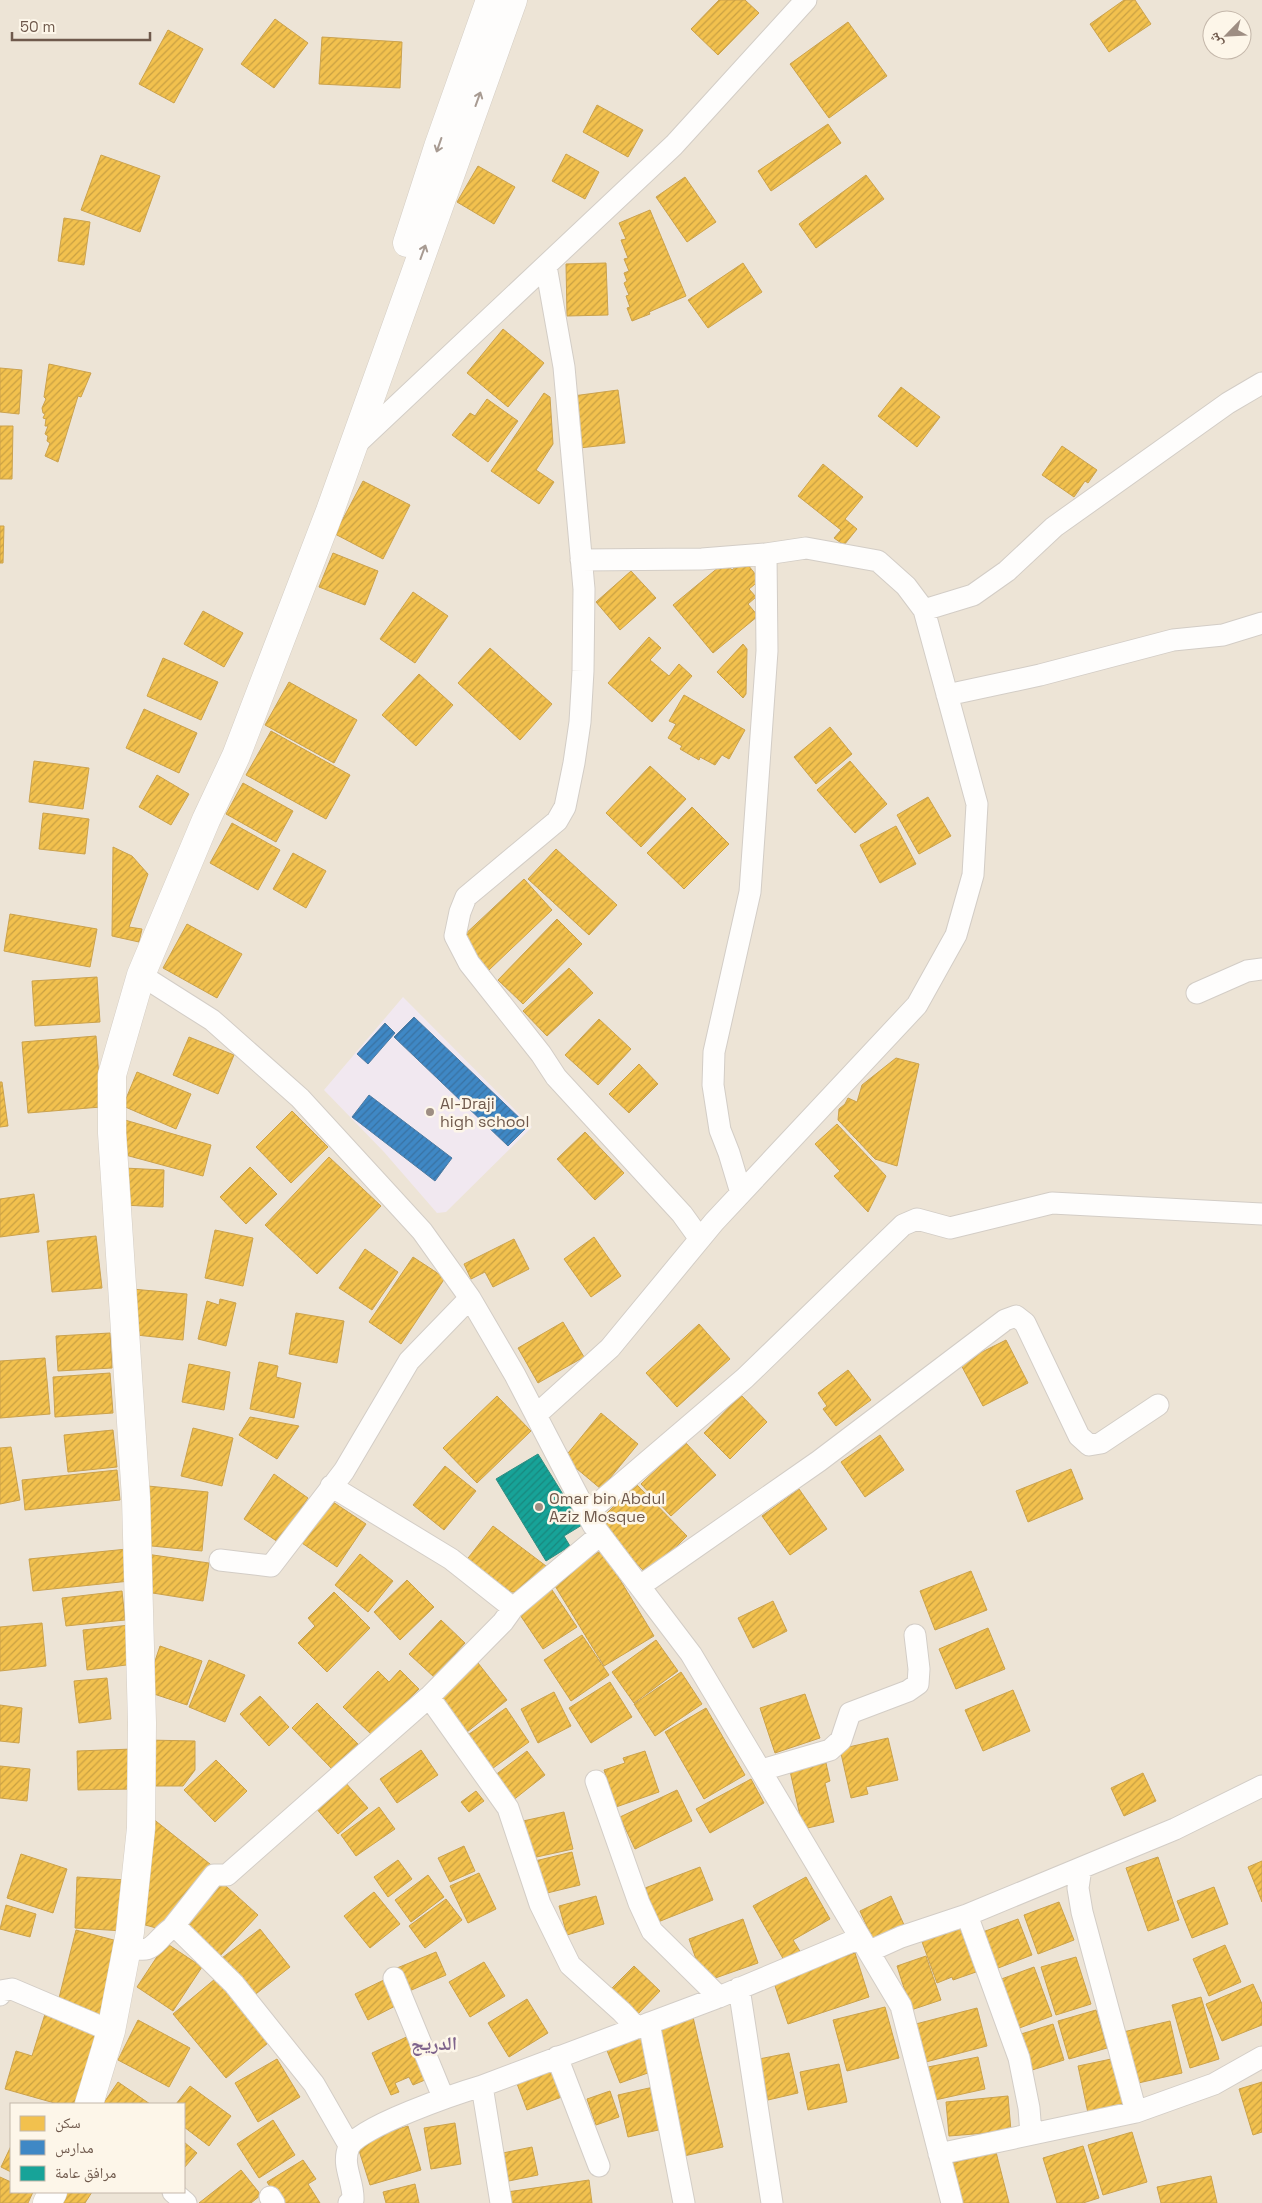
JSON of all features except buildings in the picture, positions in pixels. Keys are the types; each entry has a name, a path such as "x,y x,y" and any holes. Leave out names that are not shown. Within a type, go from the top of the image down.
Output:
{"main road":[{"path":"206,820 221,758 388,301 438,147 490,0"},
{"path":"89,2103 111,2031 127,1946 141,1828 142,1723 136,1498 121,1299 111,1100 112,1074 141,975 206,820 236,756 354,446 513,0"}],"street":[{"path":"354,446 674,146 806,0"},
{"path":"546,266 564,367 584,589 584,671 576,755 565,807 557,821 466,897 460,912 455,936 468,963 541,1054 556,1077 682,1214 700,1239"},
{"path":"924,610 973,596 1007,571 1054,527 1228,403 1262,382"},
{"path":"536,1415 610,1348 700,1239 741,1193 917,1005 956,935 973,875 977,804 924,610 906,586 878,561 806,548 766,554 702,559 581,560"},
{"path":"741,1193 720,1130 713,1085 714,1052 750,892 767,652 766,554"},
{"path":"947,695 1040,675 1173,640 1224,635 1262,623"},
{"path":"1197,993 1247,971 1262,969"},
{"path":"141,975 212,1020 300,1098 422,1231 470,1298 515,1375 586,1513 600,1535 692,1654 832,1886 901,2006 952,2203"},
{"path":"586,1513 745,1378 903,1225 917,1219 950,1228 1052,1203 1262,1214"},
{"path":"220,1560 271,1566 344,1470 409,1361 470,1298"},
{"path":"640,1586 819,1460 1005,1320 1016,1316 1025,1323 1078,1436 1089,1445 1101,1443 1158,1405"},
{"path":"331,1486 451,1559 513,1608"},
{"path":"127,1946 142,1951 150,1949 172,1928 214,1875 227,1875 429,1697 503,1622 513,1608 600,1535"},
{"path":"762,1770 830,1750 842,1740 850,1713 908,1690 918,1684 919,1669 915,1635"},
{"path":"429,1697 508,1808 540,1904 570,1965 622,2012 643,2025 684,2203"},
{"path":"596,1781 639,1903 652,1931 719,1997"},
{"path":"349,2203 353,2200 353,2192 345,2160 350,2145 366,2132 443,2097 482,2086 740,1988 865,1944 901,1937 967,1915 1175,1829 1262,1786"},
{"path":"1081,1868 1078,1888 1082,1912 1136,2112"},
{"path":"967,1915 1019,2058 1030,2108 1031,2134"},
{"path":"172,1928 180,1930 234,1984 314,2084 350,2145"},
{"path":"394,1978 443,2097"},
{"path":"740,1988 772,2203"},
{"path":"0,1995 1,1992 12,1989 111,2031"},
{"path":"557,2057 599,2166"},
{"path":"940,2154 1136,2112 1214,2084 1262,2057"},
{"path":"482,2086 501,2203"},
{"path":"174,2193 186,2203"}],"shaded area":[{"path":"0,0 1262,0 1262,2203 0,2203"},
{"name":"Al-Draji high school","path":"403,997 532,1127 446,1212 437,1213 384,1152 324,1090"}],"place":[{"name":"Al-Draji high school","path":"430,1112"},
{"name":"Omar bin Abdul Aziz Mosque","path":"539,1507"}],"district":[{"name":"الدريج","path":"434,2043"}]}
